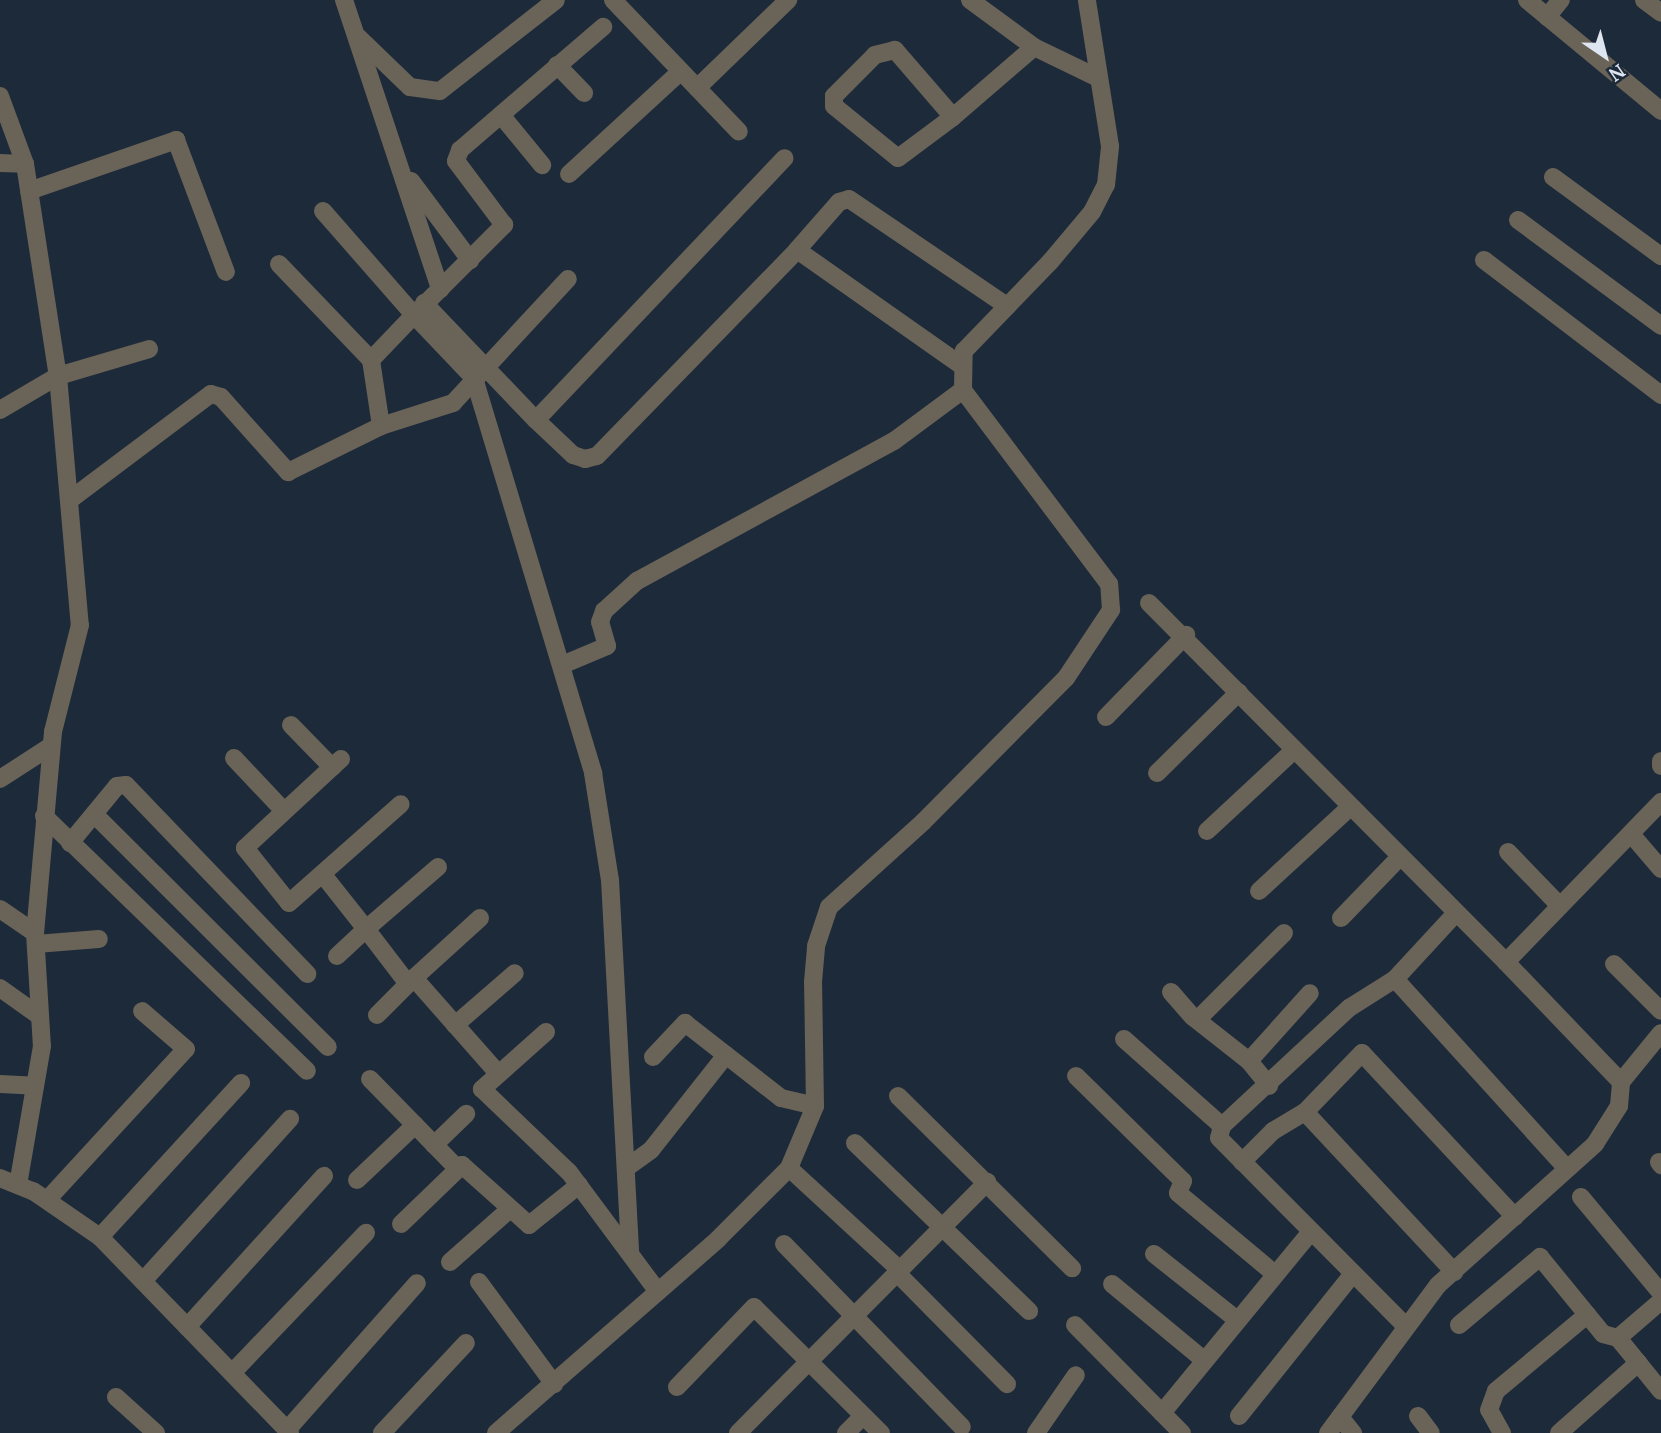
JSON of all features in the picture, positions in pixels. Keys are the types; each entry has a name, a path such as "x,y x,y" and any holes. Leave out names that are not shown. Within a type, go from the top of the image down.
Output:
{"street":[{"path":"344,0 440,289"},
{"path":"356,35 410,87 426,93 458,79 556,0"},
{"path":"613,0 739,132"},
{"path":"697,88 788,0"},
{"path":"970,0 1034,47 1098,78"},
{"path":"507,1430 789,1168 815,1106 813,982 816,946 829,907 923,822 1066,678 1111,610 1109,584 963,390 962,366 964,351 1092,212 1106,185 1110,146 1087,0"},
{"path":"1527,0 1661,111"},
{"path":"1547,17 1561,0"},
{"path":"1644,0 1661,13"},
{"path":"371,360 505,222 456,161 460,150 603,27"},
{"path":"953,117 895,50 875,55 834,96 834,106 898,158 953,117 1034,47"},
{"path":"557,65 584,93"},
{"path":"569,174 680,72"},
{"path":"0,96 25,164 58,376 71,499 80,625 51,747 44,816 36,939 38,1015 42,1046 35,1086 5,1182 47,1200 100,1237 288,1431 417,1283"},
{"path":"501,116 542,165"},
{"path":"29,191 176,140 226,272"},
{"path":"536,420 785,158"},
{"path":"0,163 25,164"},
{"path":"402,169 470,260"},
{"path":"1553,177 1661,256"},
{"path":"323,211 480,374 573,454 597,456 849,199 1007,306"},
{"path":"1518,220 1661,326"},
{"path":"797,250 962,366"},
{"path":"1484,260 1661,395"},
{"path":"279,264 371,360 381,426"},
{"path":"71,499 211,394 220,397 288,472 381,426 453,403 568,279"},
{"path":"0,410 58,376 149,349"},
{"path":"480,374 593,773 610,880 629,1166 630,1251"},
{"path":"562,665 607,646 600,622 604,611 637,581 884,447 963,390"},
{"path":"1149,603 1186,635 1292,752 1506,962 1621,1082"},
{"path":"1106,717 1186,635"},
{"path":"1157,772 1239,692"},
{"path":"291,725 337,763 284,810 245,854 289,903 324,876 401,804"},
{"path":"0,779 51,747"},
{"path":"1208,831 1292,752"},
{"path":"234,758 284,810"},
{"path":"1661,761 1661,766"},
{"path":"70,843 117,786 126,785 307,974"},
{"path":"1506,962 1661,802"},
{"path":"1259,891 1349,808"},
{"path":"94,814 328,1046"},
{"path":"44,816 307,1071"},
{"path":"1631,834 1661,869"},
{"path":"1508,852 1560,906"},
{"path":"1340,918 1399,858"},
{"path":"337,956 438,867"},
{"path":"324,876 411,981 497,1072"},
{"path":"0,909 36,939 99,939"},
{"path":"1406,1326 1310,1233 1219,1138 1222,1126 1269,1086 1349,1009 1395,979 1456,914"},
{"path":"377,1015 480,918"},
{"path":"1197,1020 1284,933"},
{"path":"1614,964 1661,1011"},
{"path":"455,1025 515,973"},
{"path":"1395,979 1567,1169"},
{"path":"0,988 38,1015"},
{"path":"1171,992 1197,1020 1249,1060 1269,1086"},
{"path":"1249,1060 1310,993"},
{"path":"47,1200 186,1049 142,1011"},
{"path":"653,1057 682,1023 781,1098 815,1106"},
{"path":"546,1032 497,1072 482,1088 579,1185 658,1292"},
{"path":"1328,1433 1406,1326 1454,1272 1567,1169 1607,1125 1619,1106 1621,1082 1660,1037"},
{"path":"1124,1039 1222,1126"},
{"path":"1242,1162 1273,1131 1306,1112 1362,1053 1514,1217"},
{"path":"629,1166 651,1150 726,1055"},
{"path":"1076,1076 1183,1181 1178,1193 1275,1274"},
{"path":"370,1079 458,1169"},
{"path":"0,1083 35,1086"},
{"path":"100,1237 242,1083"},
{"path":"898,1096 1072,1268"},
{"path":"1306,1112 1454,1272"},
{"path":"434,1145 466,1114"},
{"path":"144,1281 290,1119"},
{"path":"356,1180 415,1125"},
{"path":"855,1143 1029,1311"},
{"path":"401,1224 462,1165 510,1209 532,1224 579,1185"},
{"path":"789,1168 899,1272 1007,1384"},
{"path":"187,1327 324,1176"},
{"path":"738,1433 853,1315 946,1229 987,1182"},
{"path":"1581,1197 1661,1293"},
{"path":"450,1262 510,1209"},
{"path":"232,1373 366,1233"},
{"path":"1162,1413 1236,1319 1310,1233"},
{"path":"784,1244 962,1427"},
{"path":"1154,1254 1236,1319"},
{"path":"1459,1325 1540,1257 1603,1334 1618,1338 1661,1391"},
{"path":"1239,1416 1352,1275"},
{"path":"479,1282 554,1384"},
{"path":"1112,1284 1204,1360"},
{"path":"1618,1338 1661,1301"},
{"path":"677,1387 754,1307 881,1433"},
{"path":"1502,1433 1489,1410 1496,1391 1587,1314"},
{"path":"1075,1325 1182,1433"},
{"path":"382,1433 466,1343"},
{"path":"1559,1433 1638,1363"},
{"path":"1036,1433 1076,1375"},
{"path":"116,1397 156,1433"},
{"path":"846,1433 863,1416"},
{"path":"1418,1416 1431,1433"},
{"path":"1340,1417 1353,1433"}]}
